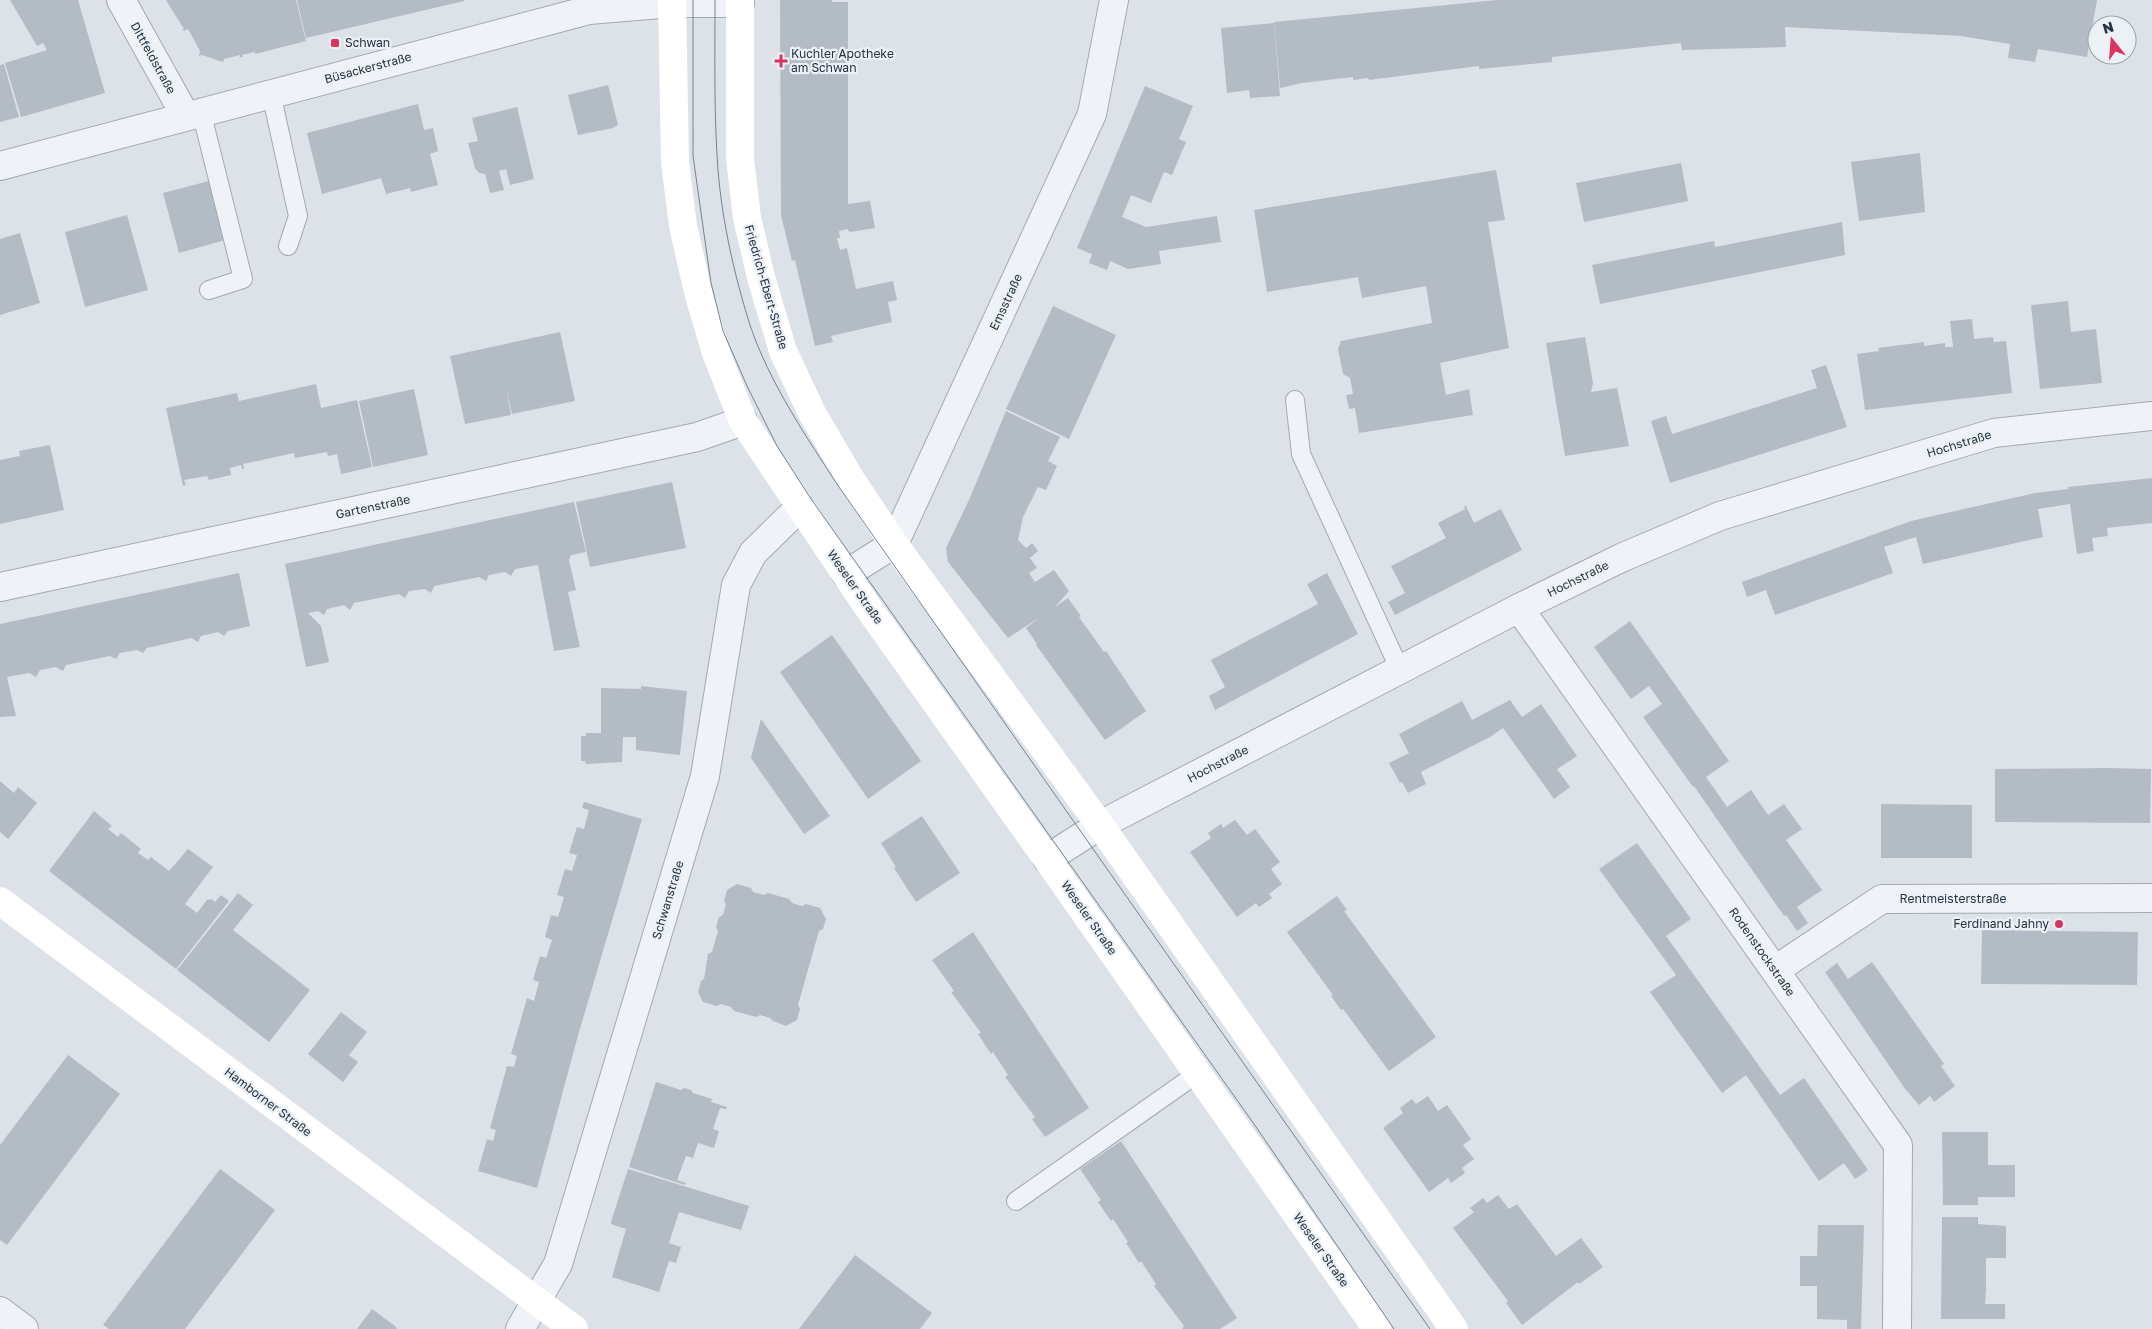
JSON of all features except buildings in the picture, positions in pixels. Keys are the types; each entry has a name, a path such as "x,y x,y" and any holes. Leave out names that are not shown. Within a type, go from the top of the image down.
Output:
{"main road":[{"path":"672,2 675,162 683,226 698,292 716,353 744,421 800,508"},
{"name":"Friedrich-Ebert-Straße","path":"740,2 740,158 747,218 762,281 784,351 812,413 850,478 894,544"},
{"name":"Weseler Straße","path":"800,508 1377,1329"},
{"path":"894,544 1100,825 1454,1329"},
{"name":"Hamborner Straße","path":"0,901 574,1329"}],"street":[{"name":"Dittfeldstraße","path":"121,0 193,113"},
{"name":"Emsstraße","path":"894,544 1092,114 1114,0"},
{"name":"Büsackerstraße","path":"0,166 193,113 589,10 672,2 740,2"},
{"name":"Hochstraße","path":"1047,859 1100,825 1519,608 1621,558 1720,516 1994,433 2152,416"},
{"name":"Gartenstraße","path":"0,587 697,437 744,421"},
{"name":"Schwanstraße","path":"520,1329 558,1264 705,776 736,585 753,554 800,508"},
{"path":"846,574 894,544"},
{"name":"Rodenstockstraße","path":"1519,608 1898,1145 1897,1329"},
{"name":"Rentmeisterstraße","path":"1775,970 1882,899 2152,898"},
{"path":"0,1311 24,1329"}],"lane":[{"path":"271,93 298,216 288,246"},
{"path":"193,113 243,279 209,290"},
{"path":"1295,400 1301,454 1400,670"},
{"path":"1016,1201 1198,1073"}],"tram line":[{"path":"693,0 693,156 711,283 723,331 747,386 777,446 811,499 1254,1124 1394,1329"},
{"path":"715,0 716,136 724,220 738,284 750,325 767,367 778,388 839,487 1430,1329"}],"place":[{"name":"Schwan","path":"335,43"},
{"name":"Kuchler Apotheke am Schwan","path":"781,61"},
{"name":"Ferdinand Jahny","path":"2059,924"}]}
